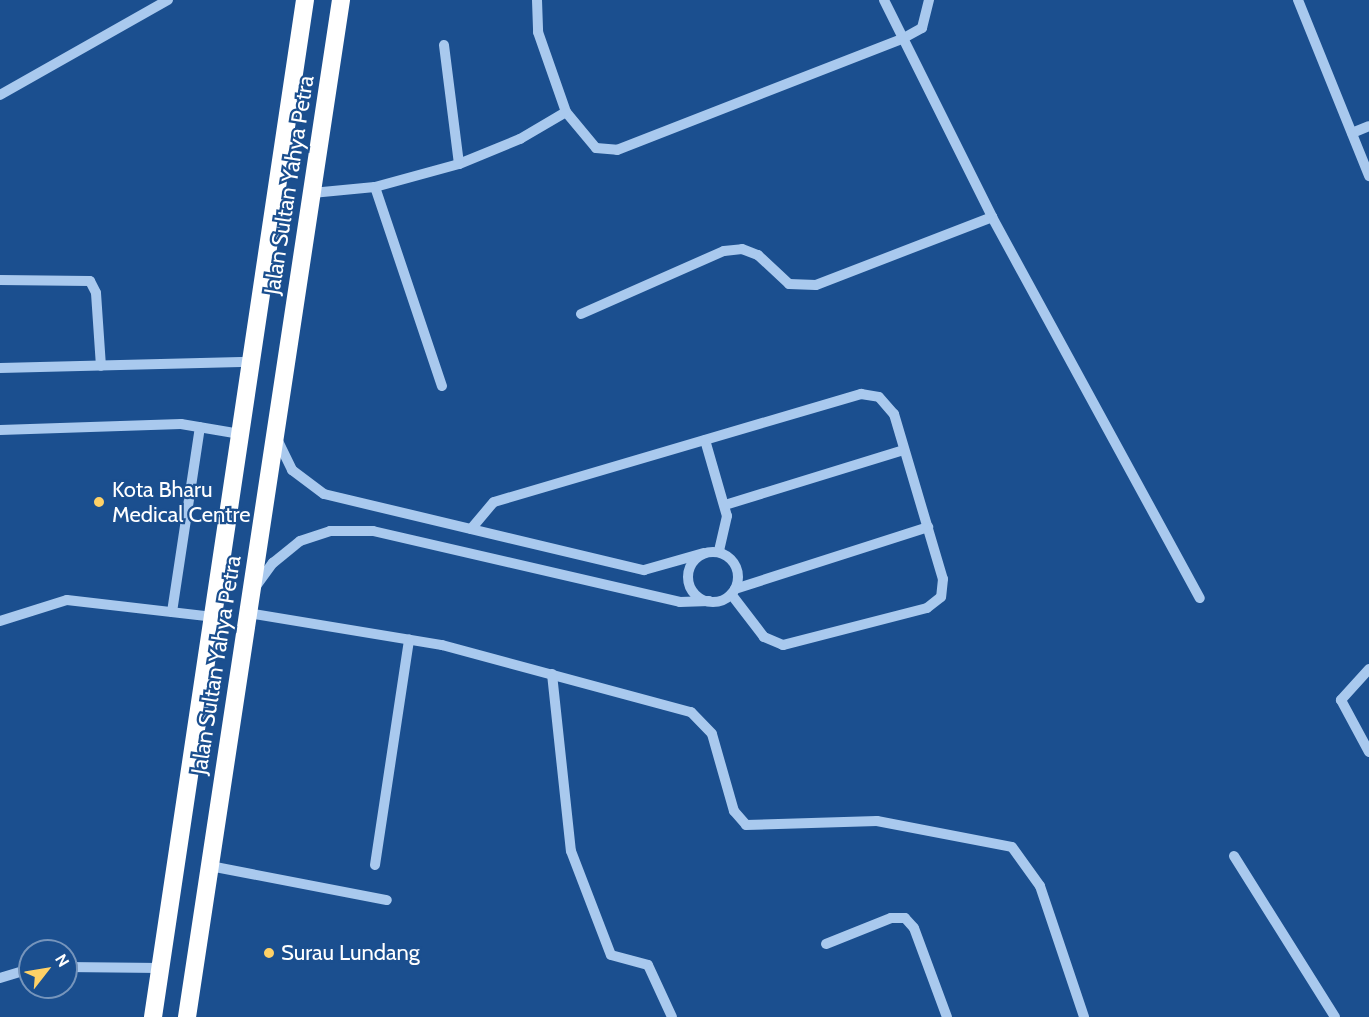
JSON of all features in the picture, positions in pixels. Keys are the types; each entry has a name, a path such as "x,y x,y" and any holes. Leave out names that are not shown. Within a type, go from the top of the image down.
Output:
{"highway":[{"name":"Jalan Sultan Yahya Petra","path":"153,1017 305,0"},
{"name":"Jalan Sultan Yahya Petra","path":"187,1017 341,0"}],"street":[{"path":"0,95 168,0"},
{"path":"537,0 538,32 566,112 596,148 617,150 902,39 922,28 929,0"},
{"path":"884,0 992,217 1200,598"},
{"path":"1298,0 1369,176"},
{"path":"444,45 459,164"},
{"path":"312,193 375,187 459,164 520,139 566,112"},
{"path":"1352,133 1369,126"},
{"path":"375,187 442,386"},
{"path":"581,314 724,251 750,252 789,284 816,285 992,217"},
{"path":"0,280 90,281 96,293 101,366"},
{"path":"0,368 251,362"},
{"path":"275,434 292,470 324,494 471,529 644,570 704,553 719,552 737,568 733,592 764,637 783,645 927,608 943,589 928,527 888,405 861,394 494,502 471,529"},
{"path":"171,612 200,427"},
{"path":"0,430 200,427 240,434"},
{"path":"705,440 725,505 719,552"},
{"path":"725,505 904,450"},
{"path":"928,527 709,602 680,602 373,531 330,531 300,541 273,563 250,604 552,674 691,712 712,734 734,811 746,825 877,821 1012,847 1040,886 1084,1017"},
{"path":"704,553 692,564 689,580 695,594 709,602"},
{"path":"0,621 67,600 213,617"},
{"path":"375,865 409,640"},
{"path":"1369,669 1341,700 1369,752"},
{"path":"552,674 571,851 607,949 616,958 648,965 672,1017"},
{"path":"1234,856 1335,1017"},
{"path":"210,866 387,900"},
{"path":"826,944 891,918 904,918 914,928 947,1017"},
{"path":"78,967 160,968"},
{"path":"0,978 18,973"}],"place":[{"name":"Kota Bharu Medical Centre","path":"99,502"},
{"name":"Surau Lundang","path":"269,953"}]}
